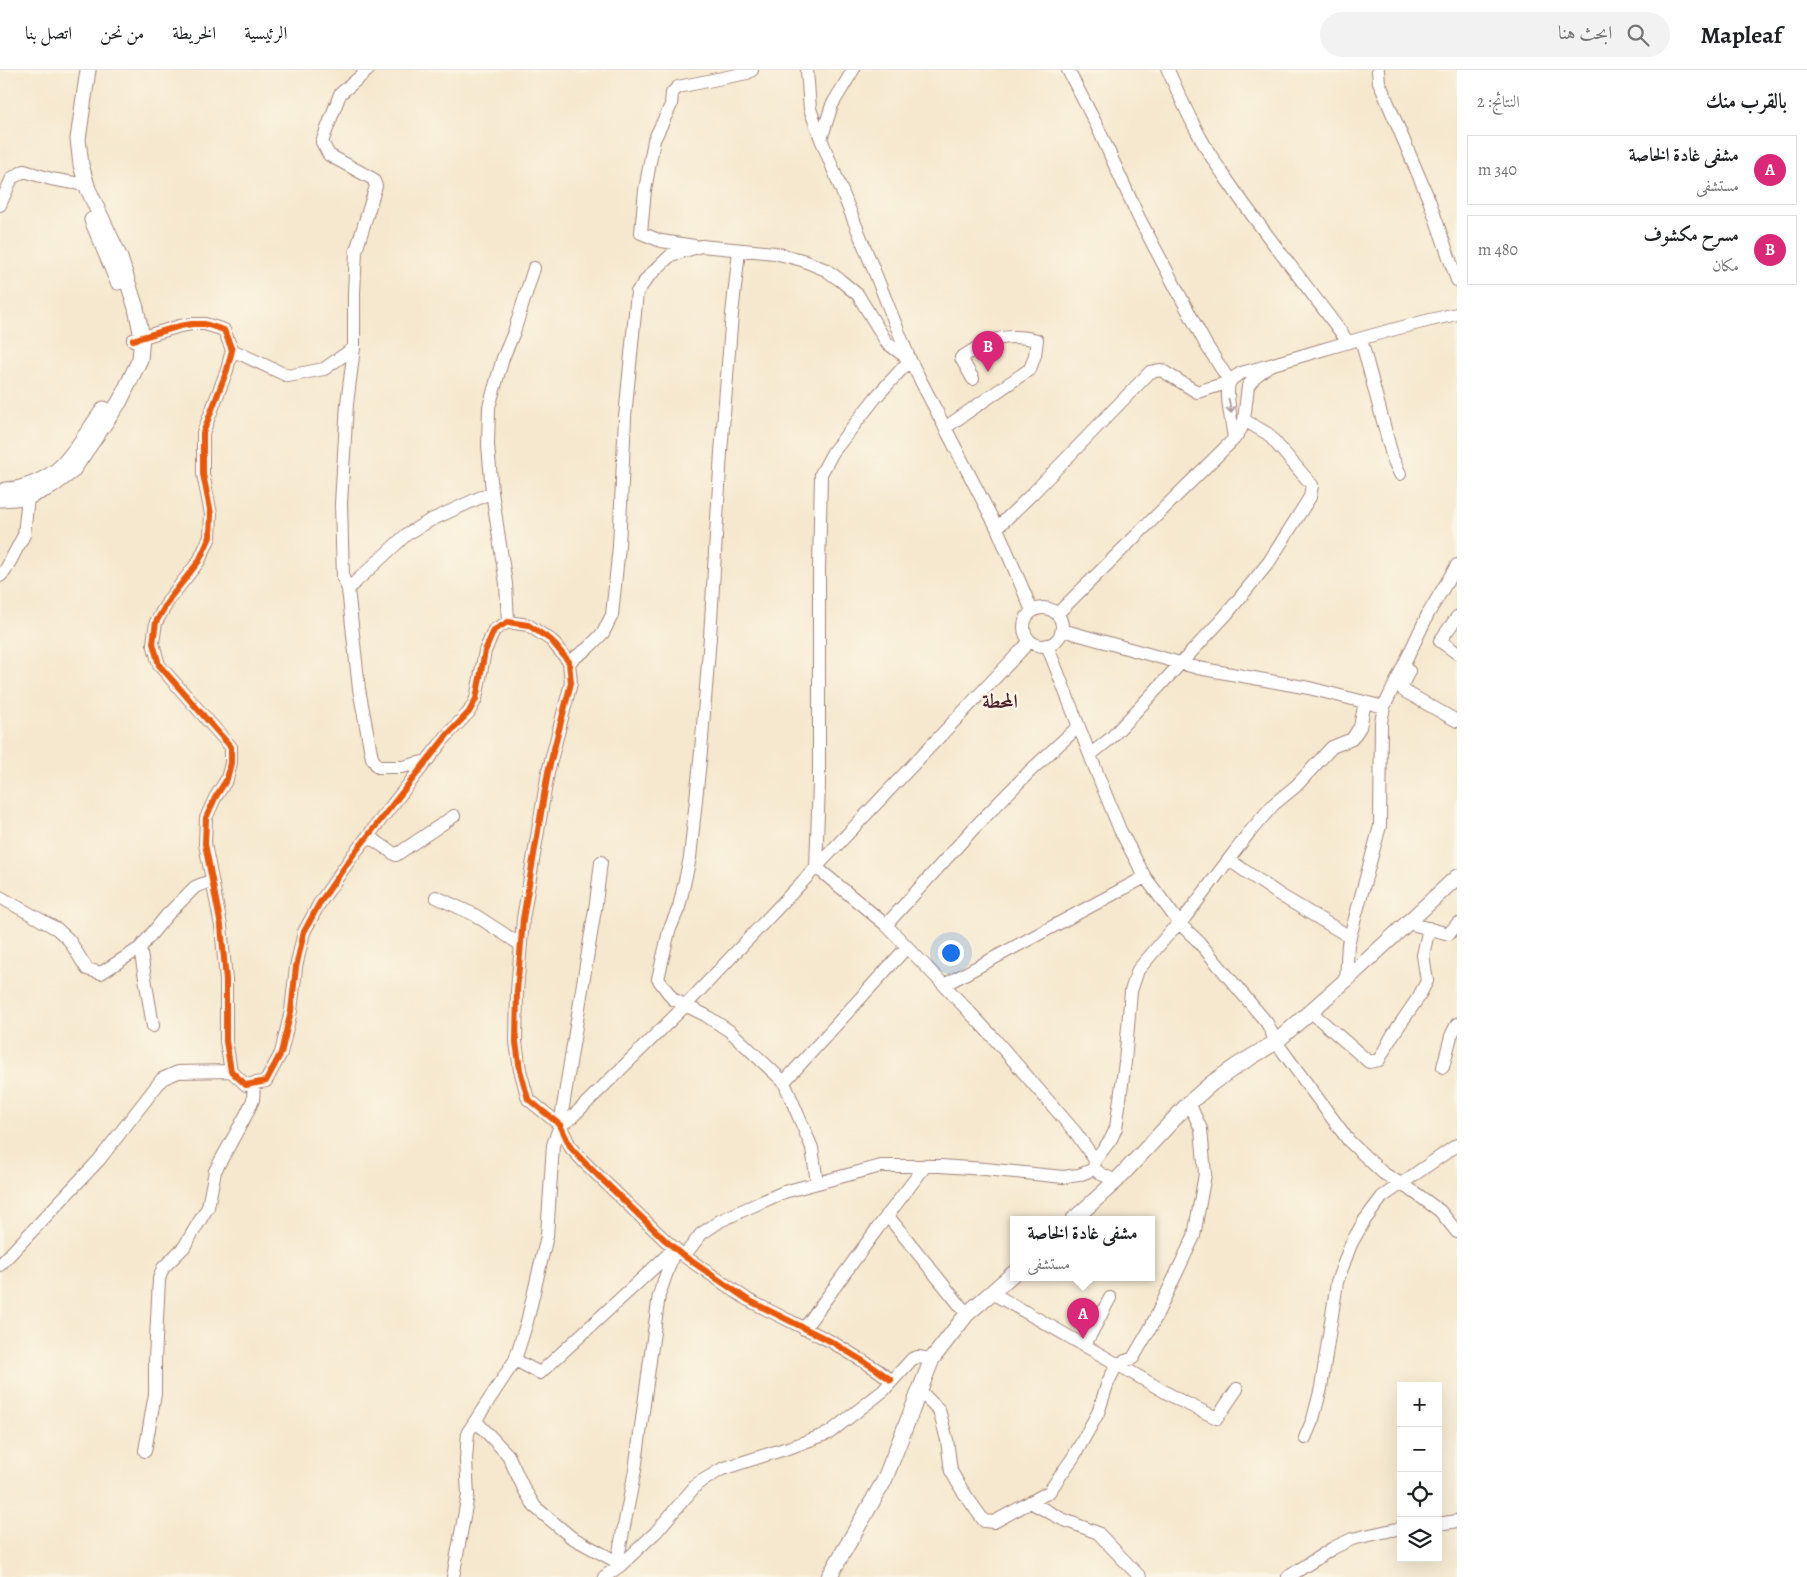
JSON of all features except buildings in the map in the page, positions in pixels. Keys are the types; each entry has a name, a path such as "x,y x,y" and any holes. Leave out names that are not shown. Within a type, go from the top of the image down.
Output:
{"main road":[{"path":"1,498 28,497 52,486 72,470 120,401 140,359 136,308 120,258 87,187 80,165 78,140 88,70"},
{"path":"1,498 12,490 28,486 56,471 68,459 107,405 128,368 138,338"},
{"path":"1077,1216 1116,1181 1212,1082 1276,1042 1457,877"},
{"path":"829,1577 884,1481 932,1359 967,1314 1010,1277"}],"street":[{"path":"368,70 340,94 322,142 329,155 373,179 376,186 356,251 354,348 347,404 341,503 343,578 348,589 360,689 372,758 378,767 402,767 427,760"},
{"path":"752,70 747,73 678,87 672,93 672,105 654,140 645,190 641,233 661,241 739,251 775,253 802,260 826,270 858,295 887,343 910,360"},
{"path":"807,70 810,110 910,360 997,528 1032,611"},
{"path":"821,139 832,105 852,70"},
{"path":"1068,70 1098,126 1139,218 1176,290 1205,343 1230,382"},
{"path":"1168,70 1194,127 1222,174 1284,260 1348,342"},
{"path":"1378,70 1380,82 1429,200 1457,280"},
{"path":"0,205 12,178 24,172 87,187"},
{"path":"569,662 603,633 612,615 620,546 625,417 637,292 649,276 671,255 701,246"},
{"path":"739,251 721,442 701,751 690,858 679,907 669,931 658,979 673,999 705,1015 731,1032 784,1082 812,1148 817,1182"},
{"path":"508,622 506,584 492,492 488,445 489,408 503,358 514,332 534,268"},
{"path":"1234,439 1227,394 1233,378 1348,342 1457,314"},
{"path":"138,338 180,326 205,324 224,330 232,350 227,370 203,433 203,474 211,514 210,537 199,560 170,598 156,622 153,643 159,665 231,747 231,763 227,779 215,798 206,818 205,844 221,926 226,980 226,1041 231,1071 246,1085 266,1081 281,1053 291,1012 296,967 304,932 319,904 368,836 427,760 469,712 476,699 485,651 494,630 508,622 528,625 550,640 569,662 571,683 548,772 523,919 517,991 516,1042 520,1070 528,1099 560,1125 571,1148 584,1163 679,1252 748,1300 839,1347 891,1380"},
{"path":"946,427 1030,368 1035,355 1037,340 1007,336 982,344 961,358 973,379"},
{"path":"1361,339 1393,459 1400,474"},
{"path":"232,350 288,376 324,369 354,348"},
{"path":"816,867 819,783 818,569 821,474 833,452 863,413 910,360"},
{"path":"1057,614 1234,439 1241,430 1244,420 1248,386 1267,366"},
{"path":"997,528 1033,494 1150,372 1161,370 1197,392 1230,382"},
{"path":"1090,755 1110,738 1225,616 1269,562 1310,497 1312,485 1268,434 1244,420"},
{"path":"348,589 407,534 429,521 492,492"},
{"path":"0,576 5,571 24,535 28,497"},
{"path":"1346,980 1348,944 1380,826 1380,722 1384,707 1428,614 1457,566"},
{"path":"1045,608 1057,614 1062,630 1054,642 1047,646 1035,645 1030,641 1024,629 1027,616 1032,611 1045,608"},
{"path":"1457,617 1440,642 1457,654"},
{"path":"1062,630 1198,668 1309,688 1384,707"},
{"path":"560,1125 570,1119 685,1006 1030,641"},
{"path":"1047,646 1120,830 1145,877 1180,924 1198,941 1237,985 1267,1023 1276,1042 1349,1141 1383,1173 1440,1211 1457,1232"},
{"path":"1404,665 1410,668 1402,685 1404,691 1457,721"},
{"path":"515,1360 540,1373 701,1234 720,1221 784,1192 880,1166 926,1165 985,1168 1063,1177 1079,1175 1095,1164 1116,1128 1125,1062 1131,992 1138,970 1172,930 1180,924 1274,804 1296,786 1332,747 1352,740 1360,727 1365,702"},
{"path":"886,925 974,828 1030,771 1078,727"},
{"path":"368,836 396,854 454,816"},
{"path":"1229,860 1280,895 1350,937"},
{"path":"453,1577 468,1495 466,1460 468,1432 515,1360 527,1322 547,1236 554,1145 560,1125 601,862"},
{"path":"816,867 886,925 944,985 992,1036 1076,1133 1101,1174 1116,1181"},
{"path":"944,985 1145,877"},
{"path":"0,897 57,929 69,940 87,969 101,973 140,948 167,915 195,887 212,880"},
{"path":"436,897 475,916 521,945"},
{"path":"1408,923 1454,933"},
{"path":"1311,1012 1369,1062 1379,1060 1392,1036 1418,998 1426,981 1424,955 1429,928"},
{"path":"784,1082 907,947"},
{"path":"140,948 153,1026"},
{"path":"1443,1067 1451,1036 1457,1024"},
{"path":"0,1265 99,1160 162,1079 178,1072 231,1071"},
{"path":"145,1451 155,1394 159,1280 163,1268 184,1247 208,1207 215,1172 253,1100 254,1083"},
{"path":"919,1390 940,1410 947,1440 951,1471 984,1520 994,1522 1049,1492 1074,1456 1098,1413 1108,1382 1117,1364 1133,1358 1151,1327 1194,1236 1205,1174 1201,1129 1189,1104"},
{"path":"1305,1438 1321,1388 1336,1282 1351,1244 1364,1221 1382,1197 1457,1145"},
{"path":"804,1329 926,1165"},
{"path":"887,1215 967,1314"},
{"path":"621,1565 619,1552 635,1470 659,1295 679,1252"},
{"path":"992,1293 1179,1400 1217,1418 1237,1389"},
{"path":"1085,1345 1110,1298"},
{"path":"604,1577 621,1565 656,1532 697,1484 722,1469 829,1433 883,1391 912,1359 918,1356 932,1359"},
{"path":"476,1421 508,1455 535,1507 571,1537 621,1565"},
{"path":"1030,1502 1062,1519 1098,1534 1140,1577"},
{"path":"1442,1523 1457,1521"},
{"path":"1288,1577 1333,1548 1352,1539 1397,1529"}],"cycle path":[{"path":"133,340 180,326 205,324 224,330 232,350 227,370 203,433 203,474 211,514 210,537 199,561 170,598 156,622 153,643 159,665 231,747 231,763 227,779 215,798 206,818 205,844 221,926 226,980 226,1041 231,1071 246,1085 266,1081 281,1053 291,1011 296,967 304,932 319,904 353,855 448,734 469,712 476,699 485,651 494,630 508,622 528,625 551,640 569,662 571,683 548,772 523,919 517,991 516,1042 520,1070 528,1099 560,1125 571,1148 585,1163 684,1256 748,1300 832,1342 891,1380"}],"place":[{"name":"مسرح مكشوف","path":"988,372"},
{"name":"مشفى غادة الخاصة","path":"1083,1339"}],"district":[{"name":"المحطة","path":"1000,701"}]}
